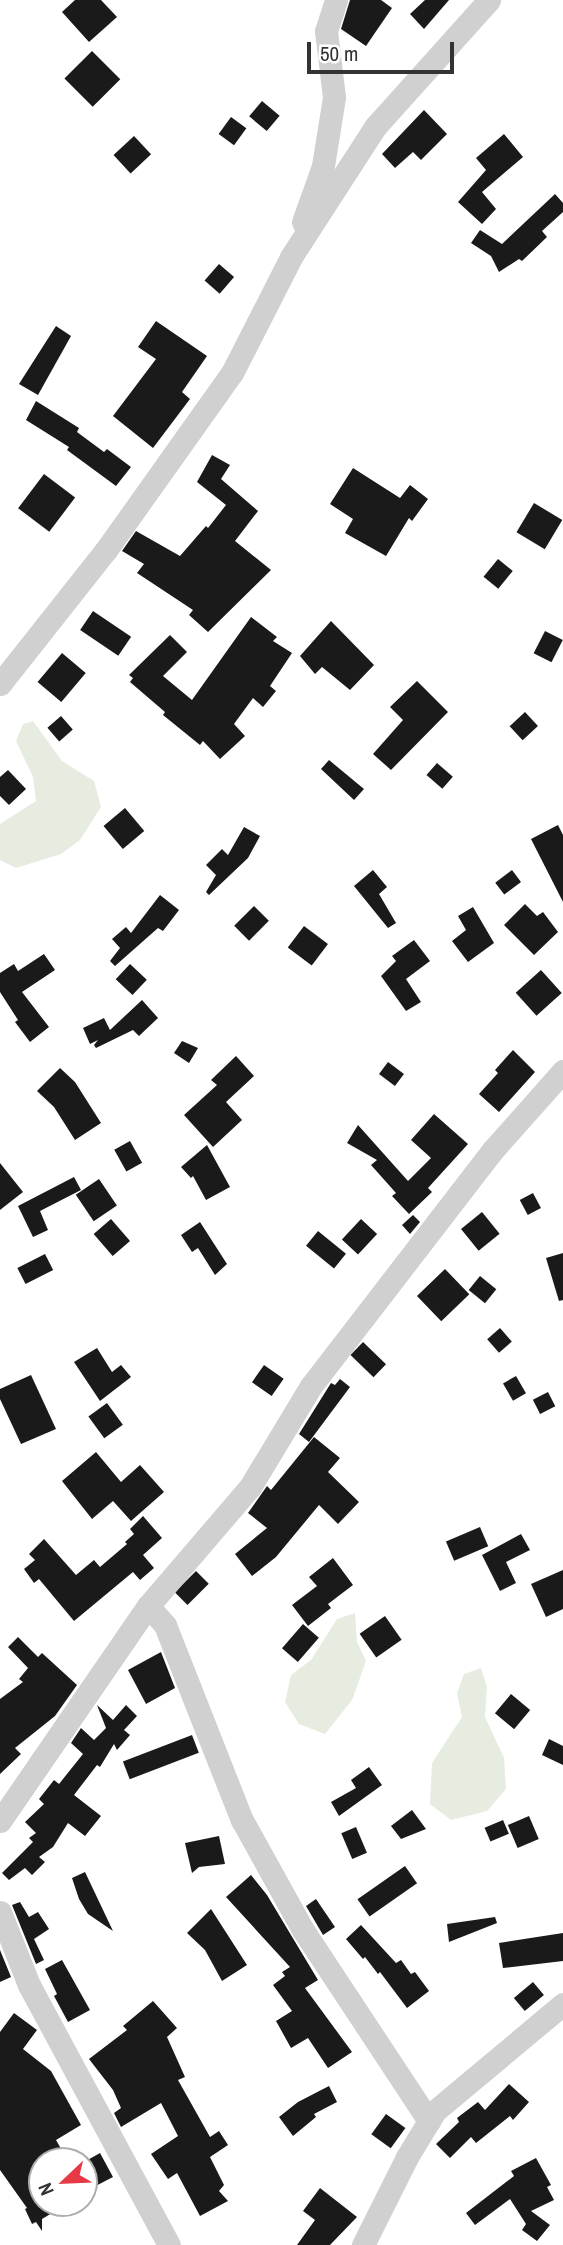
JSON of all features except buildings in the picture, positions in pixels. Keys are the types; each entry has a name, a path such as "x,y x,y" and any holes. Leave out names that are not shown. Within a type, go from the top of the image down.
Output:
{"street":[{"path":"291,257 323,166 334,97 326,31 336,0"},
{"path":"0,684 106,550 232,373 291,257 375,127 489,0"},
{"path":"0,1821 148,1606 250,1488 311,1386 492,1151 563,1071"},
{"path":"148,1606 165,1625 242,1820 303,1930 429,2121"},
{"path":"0,1912 29,1985 169,2245"},
{"path":"363,2245 407,2157 435,2111 563,2004"}],"shaded area":[{"path":"33,721 62,761 94,781 101,807 80,840 61,854 16,868 0,860 0,824 36,801 33,777 16,741 23,724"},
{"path":"355,1613 357,1642 366,1661 352,1700 325,1734 299,1724 285,1702 291,1675 311,1660 337,1619"},
{"path":"481,1668 487,1687 485,1717 504,1758 506,1789 487,1811 451,1820 430,1804 432,1763 462,1717 457,1693 464,1674"}]}
